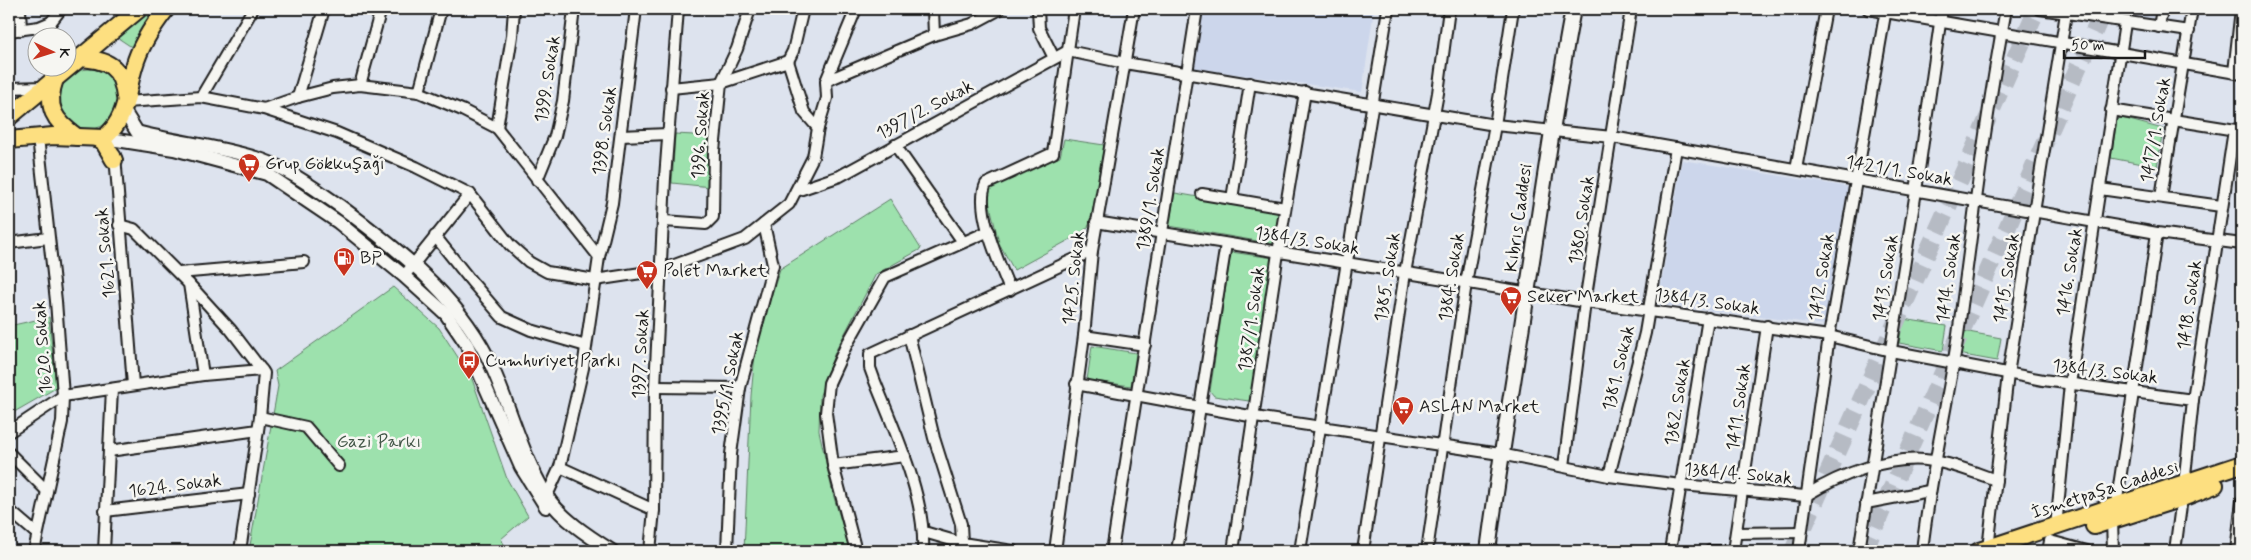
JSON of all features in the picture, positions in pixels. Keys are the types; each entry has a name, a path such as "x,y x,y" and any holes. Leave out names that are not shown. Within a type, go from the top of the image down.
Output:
{"main road":[{"path":"78,58 139,9"},
{"path":"114,160 103,141 124,111 140,51 154,23 166,9"},
{"name":"Kıbrıs Caddesi","path":"1488,551 1500,454 1527,293 1550,130 1573,9"},
{"path":"78,58 100,60 114,67 122,79 124,111"},
{"path":"9,117 31,100 52,78"},
{"path":"53,78 50,99 53,114 60,125 77,137"},
{"path":"31,100 39,102 49,114 49,128 38,137"},
{"path":"9,140 38,137 105,138"},
{"name":"İsmetpaşa Caddesi","path":"2183,492 2242,464"},
{"name":"İsmetpaşa Caddesi","path":"2016,551 2051,540 2114,513 2242,476"},
{"name":"İsmetpaşa Caddesi","path":"1984,550 2051,540"}],"street":[{"path":"20,9 21,30"},
{"path":"49,28 52,9"},
{"path":"9,31 39,27 51,22 61,9"},
{"path":"201,97 253,9"},
{"path":"298,97 324,9"},
{"path":"360,85 381,9"},
{"path":"419,92 441,9"},
{"path":"497,128 512,36 514,9"},
{"name":"1399. Sokak","path":"537,180 555,136 563,101 574,9"},
{"name":"1398. Sokak","path":"545,501 560,467 586,346 599,257 612,202 636,9"},
{"name":"1397. Sokak","path":"650,551 654,510 655,387 668,134 678,9"},
{"name":"1396. Sokak","path":"664,221 706,224 713,217 714,151 721,83 737,49 750,9"},
{"path":"803,9 793,51 788,61 804,112 818,128"},
{"path":"612,551 545,501 487,356 453,304 412,264 374,231 314,188 283,169 240,154 136,132 124,111 201,97 264,109 337,132 416,167 470,194 510,245 529,262 546,272 595,280 661,270 745,239 789,204 813,157 818,128 827,98 826,82 838,48 856,9"},
{"path":"933,9 934,35"},
{"path":"826,82 934,35 972,24 1000,9"},
{"path":"1038,9 1039,28 1054,58"},
{"path":"1010,290 995,254 982,194 986,184 1053,153 1074,9"},
{"name":"1425. Sokak","path":"1055,551 1076,384 1084,336 1096,222 1134,9"},
{"name":"1389/1. Sokak","path":"1112,551 1197,9"},
{"path":"1300,551 1322,427 1346,263 1388,9"},
{"name":"1385. Sokak","path":"1362,551 1405,273 1449,9"},
{"name":"1384. Sokak","path":"1427,551 1466,283 1495,125 1513,9"},
{"name":"1380. Sokak","path":"1564,466 1585,302 1632,9"},
{"path":"1796,169 1826,9"},
{"path":"1868,9 1886,10 2238,73 2241,9"},
{"name":"1413. Sokak","path":"1859,551 1916,191 1942,9"},
{"name":"1414. Sokak","path":"1922,551 1929,491 1953,363 2006,9"},
{"path":"2040,9 2189,31"},
{"path":"2159,27 2162,9"},
{"name":"1417/1. Sokak","path":"2161,197 2192,9"},
{"name":"1412. Sokak","path":"1799,551 1805,496 1829,336 1886,10"},
{"name":"1415. Sokak","path":"1984,550 1996,480 2008,374 2066,13"},
{"name":"1416. Sokak","path":"2051,540 2070,384 2125,22"},
{"name":"1397/2. Sokak","path":"796,191 840,176 949,114 1018,80 1068,51"},
{"name":"1421/1. Sokak","path":"1068,51 1125,63 1373,103 1495,125 1612,137 2157,233 2242,244"},
{"path":"671,88 721,83 788,61"},
{"path":"9,88 49,78"},
{"path":"1232,199 1250,83"},
{"path":"264,109 298,97 333,88 360,85 419,92 462,110 497,128 599,257"},
{"name":"1387/1. Sokak","path":"1233,551 1285,208 1305,92"},
{"path":"2111,110 2238,130"},
{"name":"1418. Sokak","path":"2175,551 2193,400 2220,206 2238,130"},
{"path":"621,136 668,134"},
{"name":"1620. Sokak","path":"34,551 62,422 63,396 38,137"},
{"path":"105,138 174,149 267,174 338,222 404,276 446,314 467,345 521,467 545,501 599,551"},
{"path":"895,145 963,242"},
{"name":"1381. Sokak","path":"1609,476 1645,333 1676,148"},
{"name":"1621. Sokak","path":"114,160 133,385"},
{"path":"2100,189 2220,206"},
{"path":"404,276 470,194"},
{"path":"1202,194 1285,208"},
{"name":"1384/3. Sokak","path":"1096,222 1527,293 1829,336 1890,351 2008,374 2193,400"},
{"name":"1395/1. Sokak","path":"727,551 730,454 740,388 773,265 764,224"},
{"path":"119,225 134,229 179,273 231,330 262,370 264,386 250,494 240,551"},
{"path":"856,551 832,464 826,413 829,383 846,346 886,277 989,231"},
{"path":"2113,551 2114,513 2157,233"},
{"path":"435,236 471,282 502,317 531,330 586,346"},
{"path":"9,243 48,238"},
{"path":"1177,551 1226,244"},
{"path":"924,551 924,532 905,456 874,379 869,360 870,354 1092,251"},
{"path":"179,273 304,262"},
{"path":"189,284 203,375"},
{"name":"1382. Sokak","path":"1670,551 1708,318"},
{"name":"1411. Sokak","path":"1733,551 1767,326"},
{"path":"909,335 934,438 961,524 962,542"},
{"path":"1084,336 1145,344"},
{"path":"9,432 63,396 203,375 262,370"},
{"name":"1384/4. Sokak","path":"1076,384 1254,417 1442,447 1500,454 1609,476 1681,485 1805,496 1820,486 1872,466 1896,462 1934,461 1996,480"},
{"path":"655,387 740,388"},
{"path":"104,551 112,389"},
{"path":"260,418 306,427 338,466"},
{"path":"109,451 258,430"},
{"path":"9,452 47,491"},
{"path":"832,464 905,456"},
{"path":"560,467 654,510"},
{"path":"1866,504 1929,491"},
{"name":"1624. Sokak","path":"105,511 250,494"},
{"path":"2236,551 2242,501"},
{"path":"9,510 37,534"},
{"path":"924,532 962,542 1014,551"},
{"path":"1736,533 1801,532"},
{"path":"2051,540 2087,551"},
{"path":"1710,551 1733,551"}],"shaded area":[{"path":"1201,9 1374,9 1362,92 1193,68"},
{"path":"2081,9 2155,9 2153,18"},
{"path":"1682,160 1849,187 1826,325 1658,304"}],"green space":[{"path":"150,9 156,9 143,27 133,48 118,38"},
{"path":"89,69 106,74 114,82 118,93 118,105 114,116 100,127 89,129 78,127 64,116 61,110 59,99 61,88 68,78 78,78 78,71"},
{"path":"2122,118 2163,129 2157,167 2111,158 2117,119"},
{"path":"675,134 713,136 711,187 672,183"},
{"path":"1064,139 1104,145 1092,218 1088,227 1080,234 1014,270 999,243 986,189 1016,174 1060,157"},
{"path":"1175,193 1280,211 1275,244 1169,226"},
{"path":"890,199 921,249 876,274 835,352 820,395 819,431 833,494 850,551 744,551 751,396 756,343 780,269"},
{"path":"1231,252 1273,258 1253,397 1249,401 1214,396 1210,391"},
{"name":"Gazi Parkı","path":"393,287 439,328 472,379 507,479 528,516 501,539 508,551 249,551 278,386 275,371"},
{"path":"49,317 56,388 9,415 9,326"},
{"path":"1903,319 1947,326 1943,351 1899,343"},
{"path":"1963,331 2001,338 1997,361 1958,354"},
{"path":"1092,346 1136,353 1131,386 1087,380"}],"tunnel":[{"path":"1793,551 2037,9"},
{"path":"1864,551 2104,9"}],"place":[{"name":"Grup Gökkuşağı","path":"249,183"},
{"name":"BP","path":"344,277"},
{"name":"Polet Market","path":"647,290"},
{"name":"Seker Market","path":"1511,316"},
{"name":"Cumhuriyet Parkı","path":"469,380"},
{"name":"ASLAN Market","path":"1403,426"}]}
